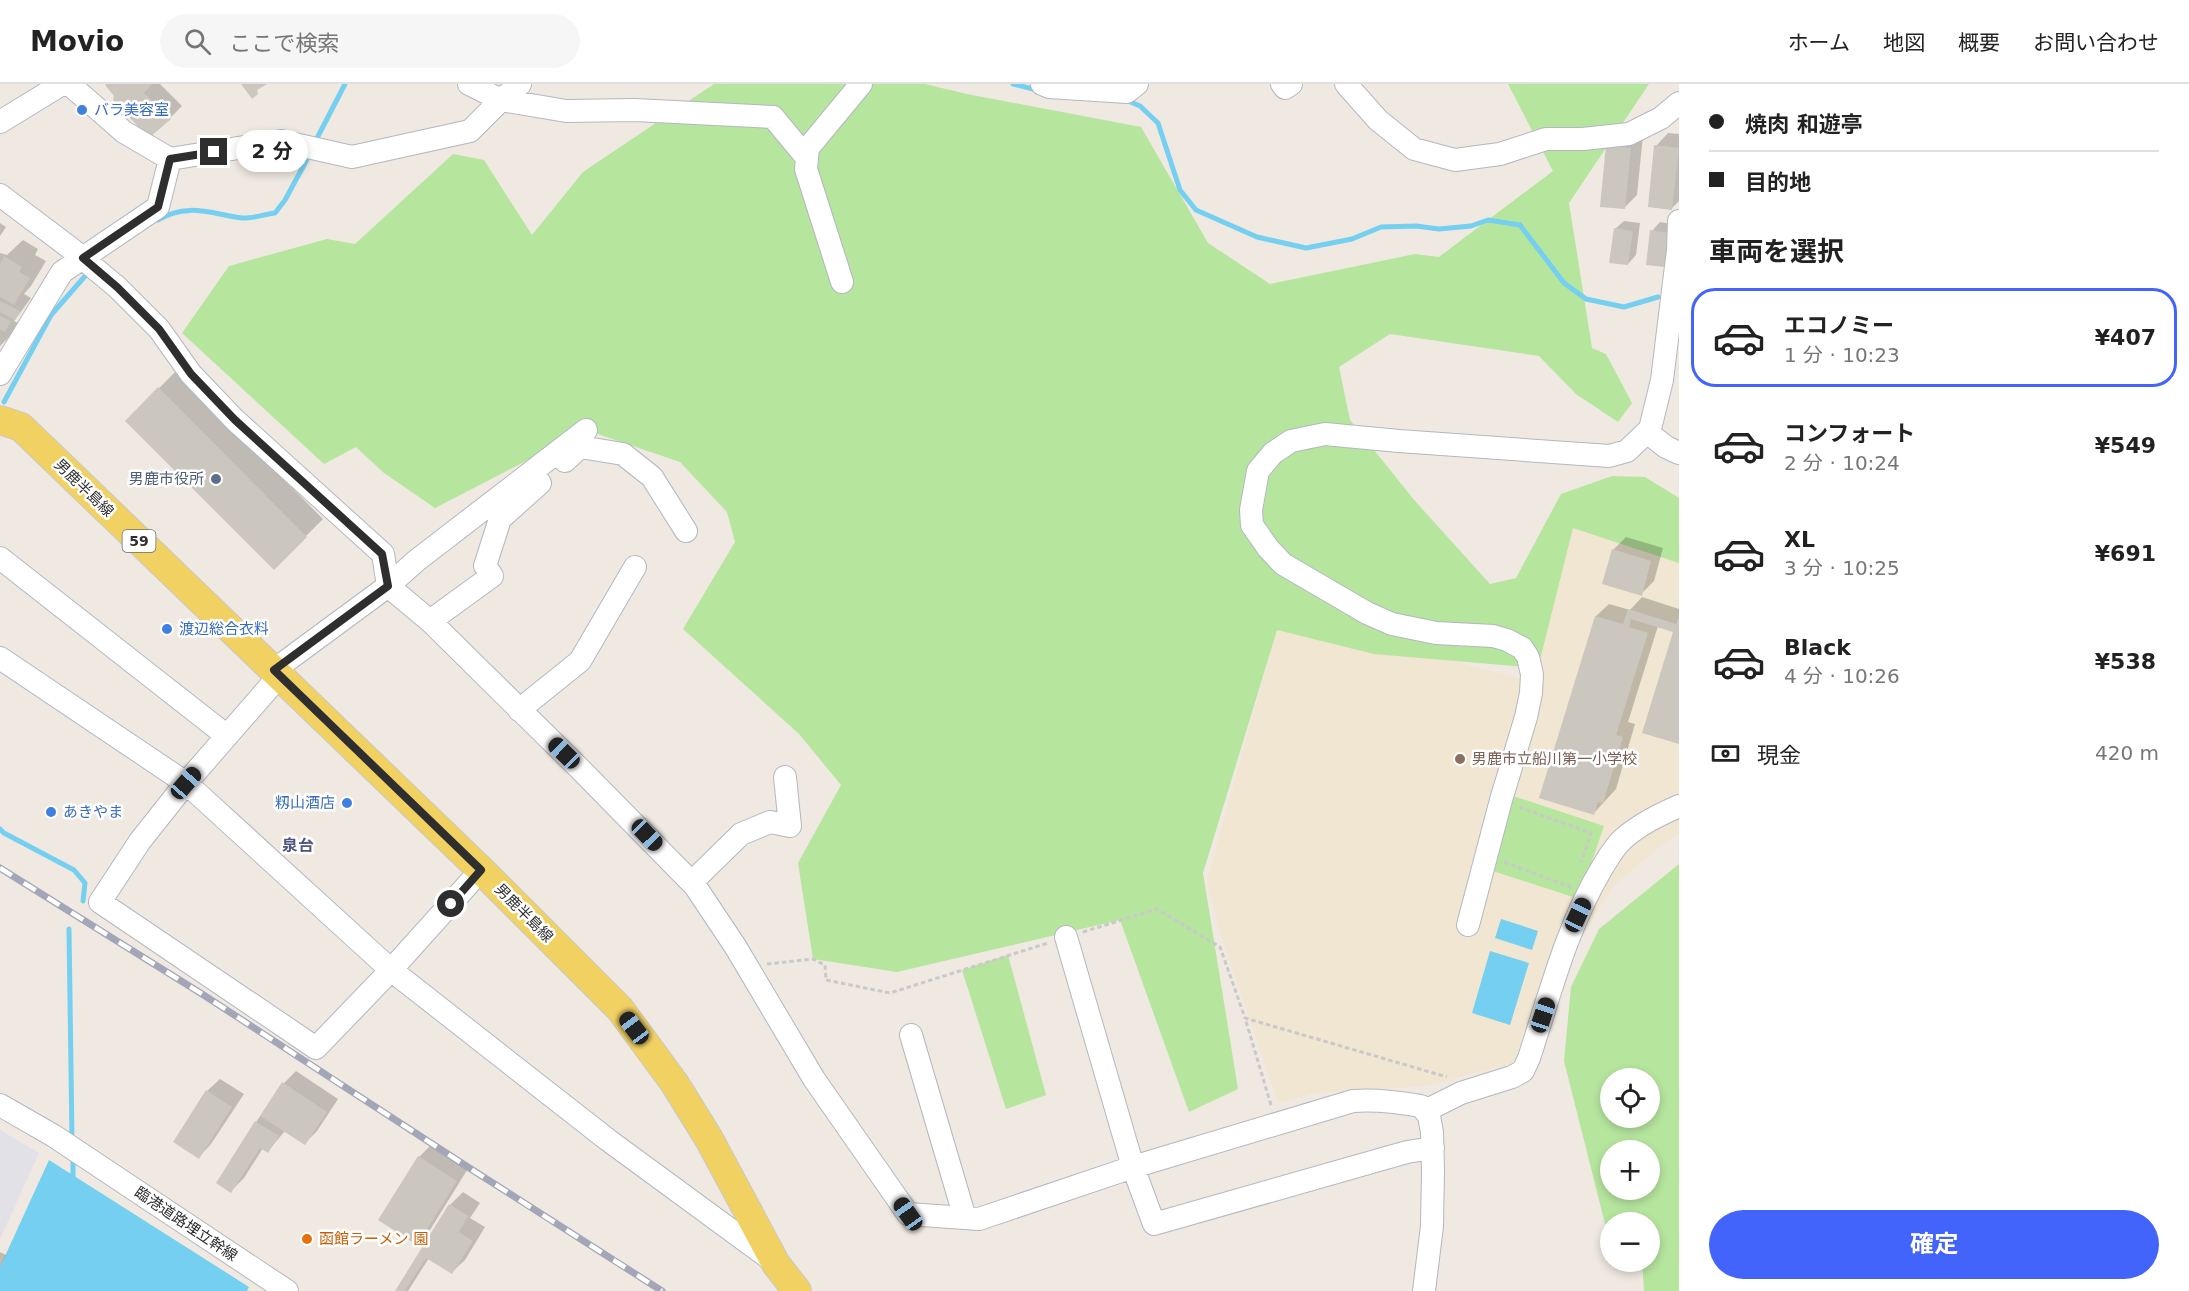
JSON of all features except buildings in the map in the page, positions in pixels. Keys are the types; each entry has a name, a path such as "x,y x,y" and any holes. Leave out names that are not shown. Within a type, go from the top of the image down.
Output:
{"main road":[{"name":"男鹿半島線","path":"0,420 21,427 481,870 620,1010 675,1084 728,1172 776,1264 797,1291"}],"street":[{"path":"0,122 62,84"},
{"path":"69,84 124,132 170,159 281,141 352,157 470,131 520,84"},
{"path":"469,84 501,100 566,111 636,110 773,117 807,158"},
{"path":"842,282 806,169 807,158 808,148 861,84"},
{"path":"1042,84 1049,87 1127,92 1137,84"},
{"path":"1282,84 1285,88 1291,84"},
{"path":"1346,84 1378,120 1414,149 1455,160 1500,154 1546,139 1583,139 1629,134 1661,118 1679,103"},
{"path":"0,374 76,253 158,207 170,159"},
{"path":"0,195 117,287 159,329 191,374 235,420 382,554 388,586 430,621 692,882 747,966 814,1080 908,1214 979,1219 1133,1167 1353,1101 1373,1100 1421,1106 1429,1116 1433,1148 1432,1226 1424,1291"},
{"path":"1468,925 1532,693 1532,674 1528,657 1522,648 1508,640 1492,636 1436,633 1392,624 1367,613 1283,564 1252,525 1251,510 1258,471 1273,453 1291,441 1325,434 1609,456 1627,451 1650,429 1662,380 1678,250 1679,221"},
{"path":"481,870 391,970 315,1048 100,902 140,841 277,672 586,430"},
{"path":"1647,432 1666,447 1679,453"},
{"path":"430,621 492,576 485,566 500,519 580,447 622,454 630,459 652,477 686,531"},
{"path":"0,558 227,736"},
{"path":"519,710 580,661 636,567"},
{"path":"0,658 186,783 391,970 608,1140 776,1264"},
{"path":"692,882 741,834 770,822 790,826 785,777"},
{"path":"1425,1111 1461,1093 1494,1084 1523,1071 1571,930 1591,885 1622,840 1642,825 1679,806"},
{"path":"1066,937 1133,1167 1154,1224 1407,1152 1433,1148"},
{"path":"911,1035 965,1218"},
{"name":"臨港道路埋立幹線","path":"0,1105 85,1156 287,1291"}],"path":[{"path":"1501,800 1592,833 1580,865"},
{"path":"1486,856 1572,887"},
{"path":"747,966 813,959 825,965 826,980 890,993 1157,909 1220,947 1245,1018 1277,1123"},
{"path":"1245,1018 1449,1078"}],"shaded area":[{"name":"男鹿市立船川第一小学校","path":"1573,528 1679,555 1679,834 1613,886 1576,946 1539,1056 1427,1086 1315,1093 1278,1103 1219,929 1207,880 1281,615 1535,683"},
{"path":"0,1130 39,1153 0,1239"}],"green space":[{"path":"714,84 925,84 1141,127 1208,243 1270,284 1415,254 1439,257 1553,171 1508,84 1649,84 1569,203 1592,348 1606,354 1632,403 1618,422 1576,394 1539,356 1390,334 1339,367 1350,420 1415,501 1490,584 1516,578 1561,494 1612,476 1645,477 1679,498 1679,563 1573,528 1538,668 1374,654 1277,630 1203,873 1238,1089 1189,1112 1120,920 897,972 813,959 798,863 841,785 799,734 683,629 735,542 727,512 680,462 586,430 435,508 384,473 356,447 324,464 182,333 229,266 327,239 355,244 453,154 484,160 532,235 583,172"},
{"path":"1510,795 1604,826 1579,899 1487,869"},
{"path":"1679,864 1679,1291 1644,1291 1643,1272 1660,1272 1660,1212 1602,1212 1564,1061 1571,987 1599,929"},
{"path":"1008,955 1046,1095 1006,1109 962,970"}],"water":[{"path":"1501,919 1538,931 1532,950 1495,938"},
{"path":"1490,951 1529,963 1510,1025 1472,1013"},
{"path":"49,1160 249,1287 247,1291 0,1291 0,1267"}],"waterway":[{"path":"314,144 345,84"},
{"path":"1013,84 1037,90"},
{"path":"1126,100 1140,106 1158,123 1180,190 1196,210 1257,237 1306,248 1352,239 1381,227 1416,226 1439,229 1471,226 1488,220 1520,225 1564,283 1586,299 1624,307 1658,297"},
{"path":"158,220 189,210 242,218 275,213 285,200 310,154"},
{"path":"4,402 51,315 86,275"},
{"path":"0,829 74,870 85,883 83,901"},
{"path":"69,929 72,1140"},
{"path":"73,1156 73,1181"}],"railway":[{"path":"0,868 202,994 662,1291"}],"place":[{"name":"バラ美容室","path":"82,110"},
{"name":"男鹿市役所","path":"216,479"},
{"name":"渡辺総合衣料","path":"167,629"},
{"name":"男鹿市立船川第一小学校","path":"1460,759"},
{"name":"籾山酒店","path":"347,803"},
{"name":"あきやま","path":"51,812"},
{"name":"函館ラーメン 園","path":"307,1239"}],"district":[{"name":"泉台","path":"298,845"}],"route":[{"path":"214,152 170,159 158,207 83,258 117,287 159,329 191,374 235,420 382,554 388,586 274,670 481,870 451,904"}]}
